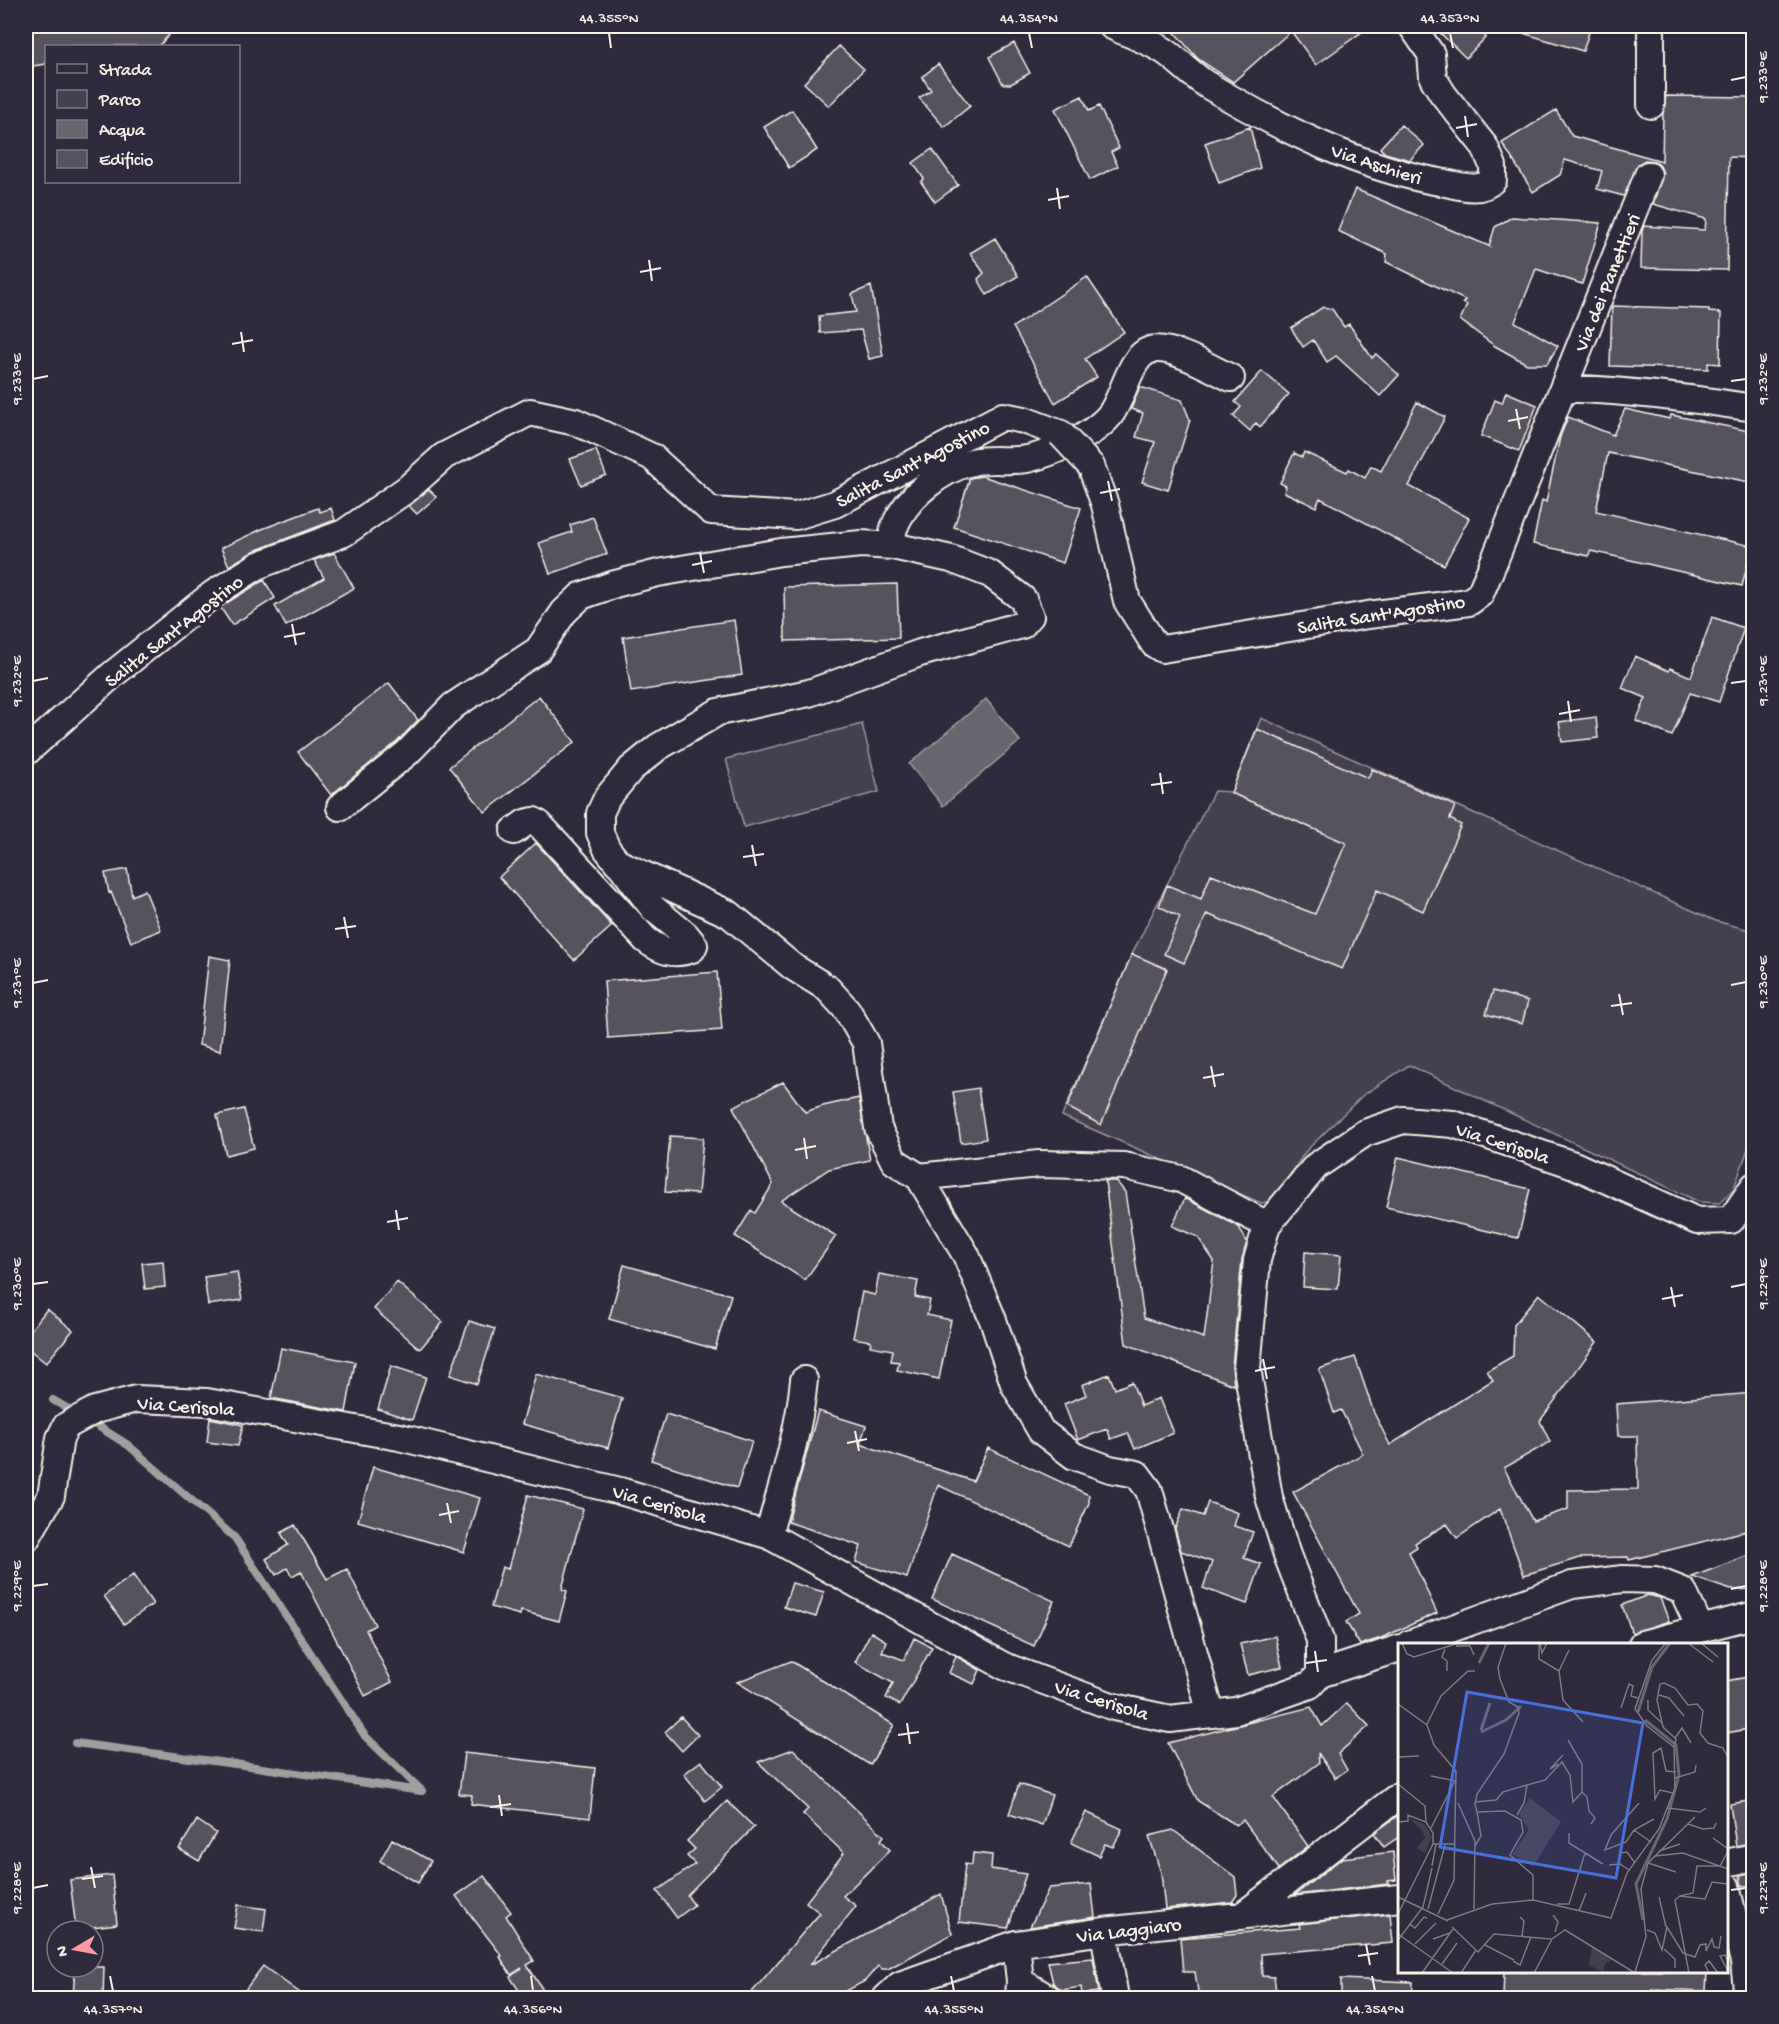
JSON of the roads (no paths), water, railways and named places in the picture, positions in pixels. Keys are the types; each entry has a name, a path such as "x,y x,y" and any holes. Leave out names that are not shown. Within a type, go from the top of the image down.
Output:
{"street":[{"name":"Via Aschieri","path":"1112,26 1163,50 1206,84 1306,139 1362,161 1431,181 1471,188 1487,186 1493,180 1493,166 1485,147 1433,78 1431,54 1412,26"},
{"path":"1651,26 1651,105"},
{"name":"Via dei Panettieri","path":"1564,388 1648,176"},
{"path":"893,546 893,529 909,502 934,478 971,462 1026,459 1050,453 1081,438 1109,416 1122,397 1135,362 1148,351 1155,349 1171,351 1231,378"},
{"path":"1564,388 1635,393 1754,408"},
{"name":"Salita Sant'Agostino","path":"26,752 112,675 213,594 259,565 344,533 407,489 444,456 530,412 576,422 652,457 711,511 796,516 835,504 1003,416 1024,420 1060,434 1091,466 1105,504 1127,601 1154,644 1162,649 1368,615 1469,602 1480,594 1564,388"},
{"path":"340,807 407,753 453,706 538,650 564,612 581,596 615,584 658,573 781,552 861,544 893,546 951,560 990,574 1023,600 1030,616 1022,625 920,653 809,693 717,712 668,741 631,769 607,798 600,813 600,833 607,849 653,908 687,935 694,945 692,949 683,953 659,950 646,940 534,821 525,823 514,831"},
{"path":"618,863 729,914 793,967 827,988 847,1011 866,1042 878,1128 894,1161 919,1178 966,1255 993,1320 1014,1384 1041,1431 1074,1456 1110,1469 1137,1474 1149,1490 1211,1714"},
{"name":"Via Cerisola","path":"26,1539 51,1496 60,1438 66,1426 95,1410 136,1399 207,1402 399,1437 620,1491 768,1535 1004,1666 1114,1707 1170,1719 1236,1711 1311,1685 1320,1674 1320,1640 1287,1555 1269,1497 1247,1368 1257,1260 1267,1225 1316,1166 1365,1133 1403,1120 1453,1124 1574,1165 1697,1221 1731,1220 1754,1186"},
{"path":"919,1178 1039,1164 1124,1166 1181,1179 1267,1225"},
{"path":"768,1535 788,1463 802,1402 804,1380"},
{"path":"1412,1643 1572,1585 1623,1579 1655,1580 1683,1591 1700,1628"},
{"path":"1646,1643 1754,1615"},
{"path":"1320,1674 1398,1649"},
{"path":"1242,1916 1398,1797"},
{"path":"1728,1863 1754,1857"},
{"path":"1728,1893 1749,1963 1748,1998"},
{"name":"Via Laggiaro","path":"886,1998 900,1985 1016,1944 1104,1931 1398,1898"},
{"path":"1104,1931 1115,1998"},
{"path":"1016,1944 1020,1990 1048,1998"}],"water":[{"path":"986,699 1020,741 943,806 909,764"}],"waterway":[{"path":"53,1400 77,1414"},
{"path":"88,1420 128,1445 235,1538 365,1736 422,1791"},
{"path":"75,1743 421,1791"}]}
